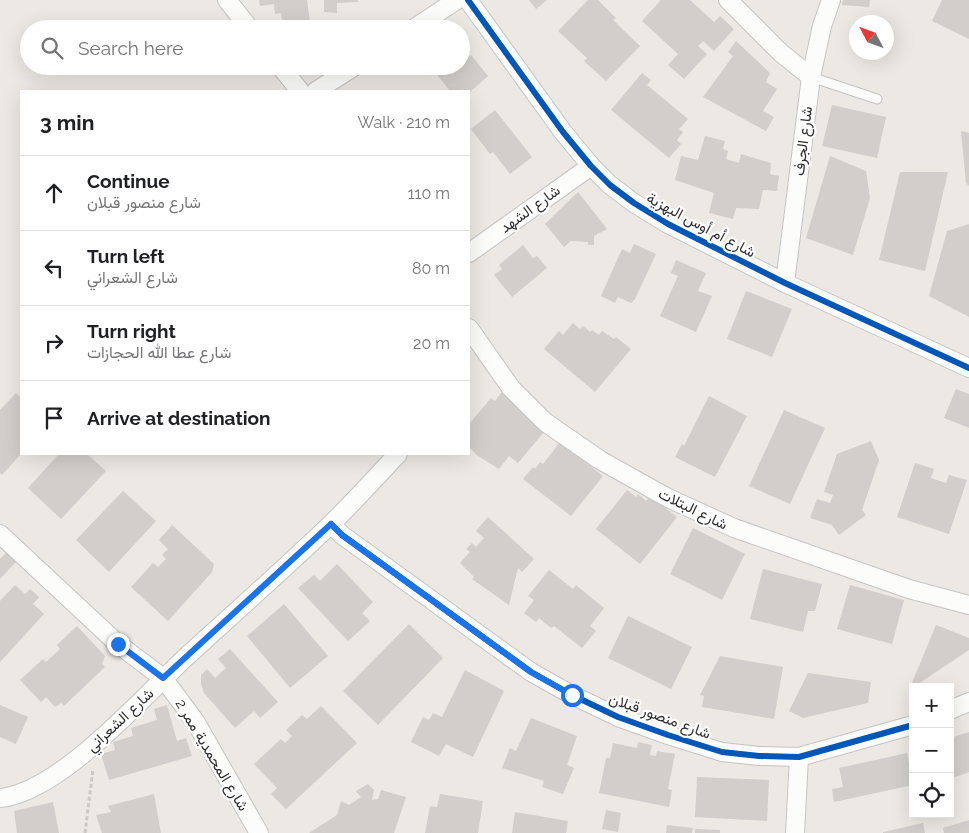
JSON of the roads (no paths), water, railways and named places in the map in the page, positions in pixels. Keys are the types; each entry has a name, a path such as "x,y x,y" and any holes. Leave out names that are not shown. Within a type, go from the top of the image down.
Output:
{"street":[{"path":"227,0 243,20"},
{"path":"427,20 457,0"},
{"name":"شارع أم أوس البهزية","path":"468,0 563,132 591,166 610,185 634,204 668,224 785,283 969,368"},
{"path":"728,0 782,53 810,77"},
{"name":"شارع الجرف","path":"785,283 810,77 822,26 831,0"},
{"path":"287,75 299,90"},
{"path":"318,90 341,75"},
{"name":"شارع الشهد","path":"470,252 591,166"},
{"name":"شارع البتلات","path":"470,329 511,388 545,422 600,460 668,498 734,528 909,589 969,605"},
{"name":"شارع الشعراني","path":"0,798 10,797 44,782 96,744 163,678 331,524 397,455"},
{"name":"شارع منصور قبلان","path":"331,524 342,535 531,672 572,695 618,717 660,732 722,752 799,758 909,726"},
{"name":"شارع المحمدية ممر 2","path":"0,534 118,644 163,678 195,721 259,833"},
{"path":"954,708 969,702"},
{"path":"795,833 799,758"}],"lane":[{"path":"810,77 877,98"}]}
